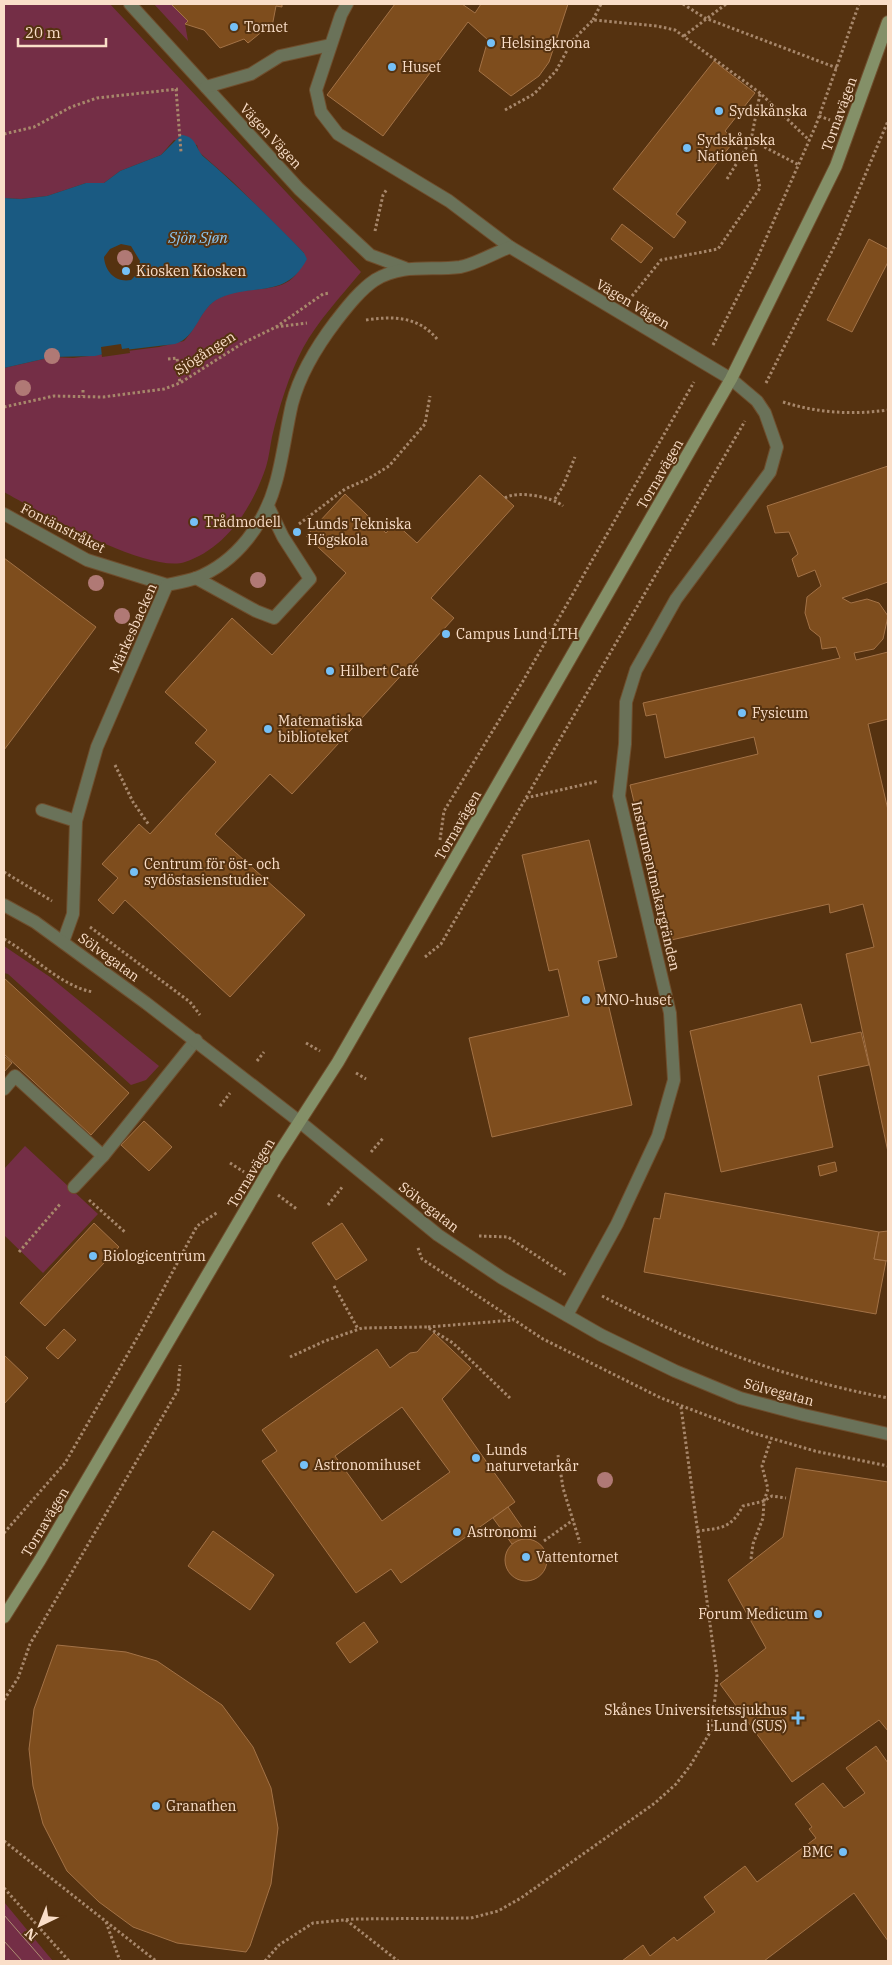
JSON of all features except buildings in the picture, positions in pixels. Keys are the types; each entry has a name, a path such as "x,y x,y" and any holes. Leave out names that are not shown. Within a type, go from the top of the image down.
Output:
{"main road":[{"name":"Tornavägen","path":"4,1617 40,1560 276,1158 338,1062 732,379 836,166 888,22"}],"street":[{"name":"Vägen Vägen","path":"130,4 299,189 370,255 405,268 462,267 510,247 732,379"},
{"path":"347,4 330,46 316,90 321,112 338,134 397,172 449,202 510,247"},
{"path":"206,88 251,74 280,56 330,46"},
{"name":"Vägen Vägen","path":"376,280 405,268"},
{"name":"Märkesbacken","path":"63,942 73,914 76,821 97,748 167,585 196,578 232,555 252,533 268,506 277,480 292,403 305,367 325,335 346,308 376,280"},
{"name":"Instrumentmakargränden","path":"567,1316 617,1224 658,1136 674,1080 670,1013 619,796 626,702 636,670 676,600 770,472 777,448 759,398 732,379"},
{"path":"196,578 256,611 274,618 310,578 283,537 268,506"},
{"name":"Fontänstråket","path":"4,514 87,560 167,585"},
{"path":"42,810 76,821"},
{"name":"Sölvegatan","path":"4,905 35,922 196,1040 438,1235 502,1278 601,1335 675,1371 740,1398 888,1434"},
{"path":"74,1187 103,1156 196,1040"},
{"path":"4,1089 15,1076 103,1156"}],"path":[{"path":"504,110 534,94 556,72 572,41 593,20 601,4"},
{"path":"683,4 708,19 837,68"},
{"path":"684,36 726,4"},
{"path":"444,811 522,681 704,363 756,261 820,116 859,4"},
{"path":"593,20 657,26 675,30 760,93 809,140"},
{"path":"176,89 181,152"},
{"path":"4,134 34,127 71,107 97,98 160,90"},
{"path":"727,179 751,140 760,93"},
{"path":"820,116 830,120"},
{"path":"441,944 759,398 838,239 888,121"},
{"path":"751,140 798,164"},
{"path":"618,312 661,260 718,249 760,188 751,140"},
{"path":"370,255 383,195 397,172"},
{"name":"Sjögången","path":"4,407 54,396 103,397 164,389 180,383 242,343 276,327 323,294 334,292"},
{"path":"346,308 364,320 391,317 427,327 437,339"},
{"path":"168,359 176,358 180,383"},
{"path":"83,390 83,396"},
{"path":"283,537 345,489 368,479 389,466 426,424 430,396"},
{"path":"759,398 811,410 851,414 888,410"},
{"path":"554,499 563,486 575,457"},
{"path":"505,498 518,494 554,499 562,506"},
{"path":"104,732 119,776 132,802 149,825"},
{"path":"526,798 621,775"},
{"path":"4,872 73,914 190,1002"},
{"path":"4,939 22,949 77,989"},
{"path":"19,1252 74,1187 126,1233"},
{"path":"4,1533 65,1463 141,1331 197,1226"},
{"path":"508,1237 582,1286 658,1324 738,1358 838,1389 888,1398"},
{"path":"422,1259 543,1339 681,1407 815,1451 888,1466"},
{"path":"334,1286 358,1329"},
{"path":"290,1357 358,1329 401,1326 427,1327 515,1320"},
{"path":"427,1327 453,1343 510,1398"},
{"path":"4,1700 18,1678 30,1644 178,1390"},
{"path":"265,1961 279,1945 313,1923 346,1920 471,1918 498,1911 522,1898 655,1803 676,1784 690,1766 712,1729 717,1676 681,1407"},
{"path":"751,1559 753,1544 763,1518 764,1501 768,1489 762,1466 771,1438"},
{"path":"558,1455 563,1488 580,1543"},
{"path":"560,1462 577,1471"},
{"path":"697,1531 725,1528 737,1518 743,1506 764,1501 772,1496 786,1498"},
{"path":"544,1541 573,1520"},
{"path":"4,1841 156,1961"},
{"path":"4,1888 69,1961"},
{"path":"346,1920 398,1961"},
{"path":"106,1922 120,1961"}],"shaded area":[{"path":"4,4 110,4 361,272 315,328 298,358 281,403 261,482 246,511 226,536 214,547 185,562 168,563 146,559 120,550 66,526 4,492 4,368 52,357 73,358 159,347 184,341 203,313 217,299 230,294 282,285 292,279 300,269 304,253 233,182 199,152 197,145 174,140 161,155 120,171 104,183 86,183 47,196 21,199 4,198"},
{"path":"154,4 171,4 188,21 185,24 188,41"},
{"path":"4,946 50,977 159,1066 146,1080 131,1085 8,974 4,973"},
{"path":"25,1146 98,1214 43,1273 4,1235 4,1169"},
{"path":"4,1902 47,1954 53,1961 4,1961"}],"water":[{"name":"Sjön Sjøn","path":"181,135 193,140 201,154 304,253 307,259 299,272 290,280 280,285 220,298 207,308 189,335 175,344 116,351 95,356 52,357 4,368 4,198 21,199 47,196 86,183 104,183 120,171 161,155","holes":["121,244 131,246 140,261 137,274 131,280 121,280 109,272 104,257 110,249"]}],"pier":[{"path":"121,344 122,349 129,348 130,353 102,357 101,347"}],"tram line":[{"path":"4,1915 44,1961"},
{"path":"4,1941 22,1961"}],"place":[{"name":"Tornet","path":"234,27"},
{"name":"Helsingkrona","path":"491,43"},
{"name":"Huset","path":"392,67"},
{"name":"Sydskånska","path":"719,111"},
{"name":"Sydskånska Nationen","path":"687,148"},
{"name":"Kiosken Kiosken","path":"126,271"},
{"name":"Trådmodell","path":"194,522"},
{"name":"Lunds Tekniska Högskola","path":"297,532"},
{"name":"Campus Lund LTH","path":"446,634"},
{"name":"Hilbert Café","path":"330,671"},
{"name":"Fysicum","path":"742,713"},
{"name":"Matematiska biblioteket","path":"268,729"},
{"name":"Centrum för öst- och sydöstasienstudier","path":"134,872"},
{"name":"MNO-huset","path":"586,1000"},
{"name":"Biologicentrum","path":"93,1256"},
{"name":"Lunds naturvetarkår","path":"476,1458"},
{"name":"Astronomihuset","path":"304,1465"},
{"name":"Astronomi","path":"457,1532"},
{"name":"Vattentornet","path":"526,1557"},
{"name":"Forum Medicum","path":"818,1614"},
{"name":"Skånes Universitetssjukhus i Lund (SUS)","path":"798,1718"},
{"name":"Granathen","path":"156,1806"},
{"name":"BMC","path":"843,1852"}]}
